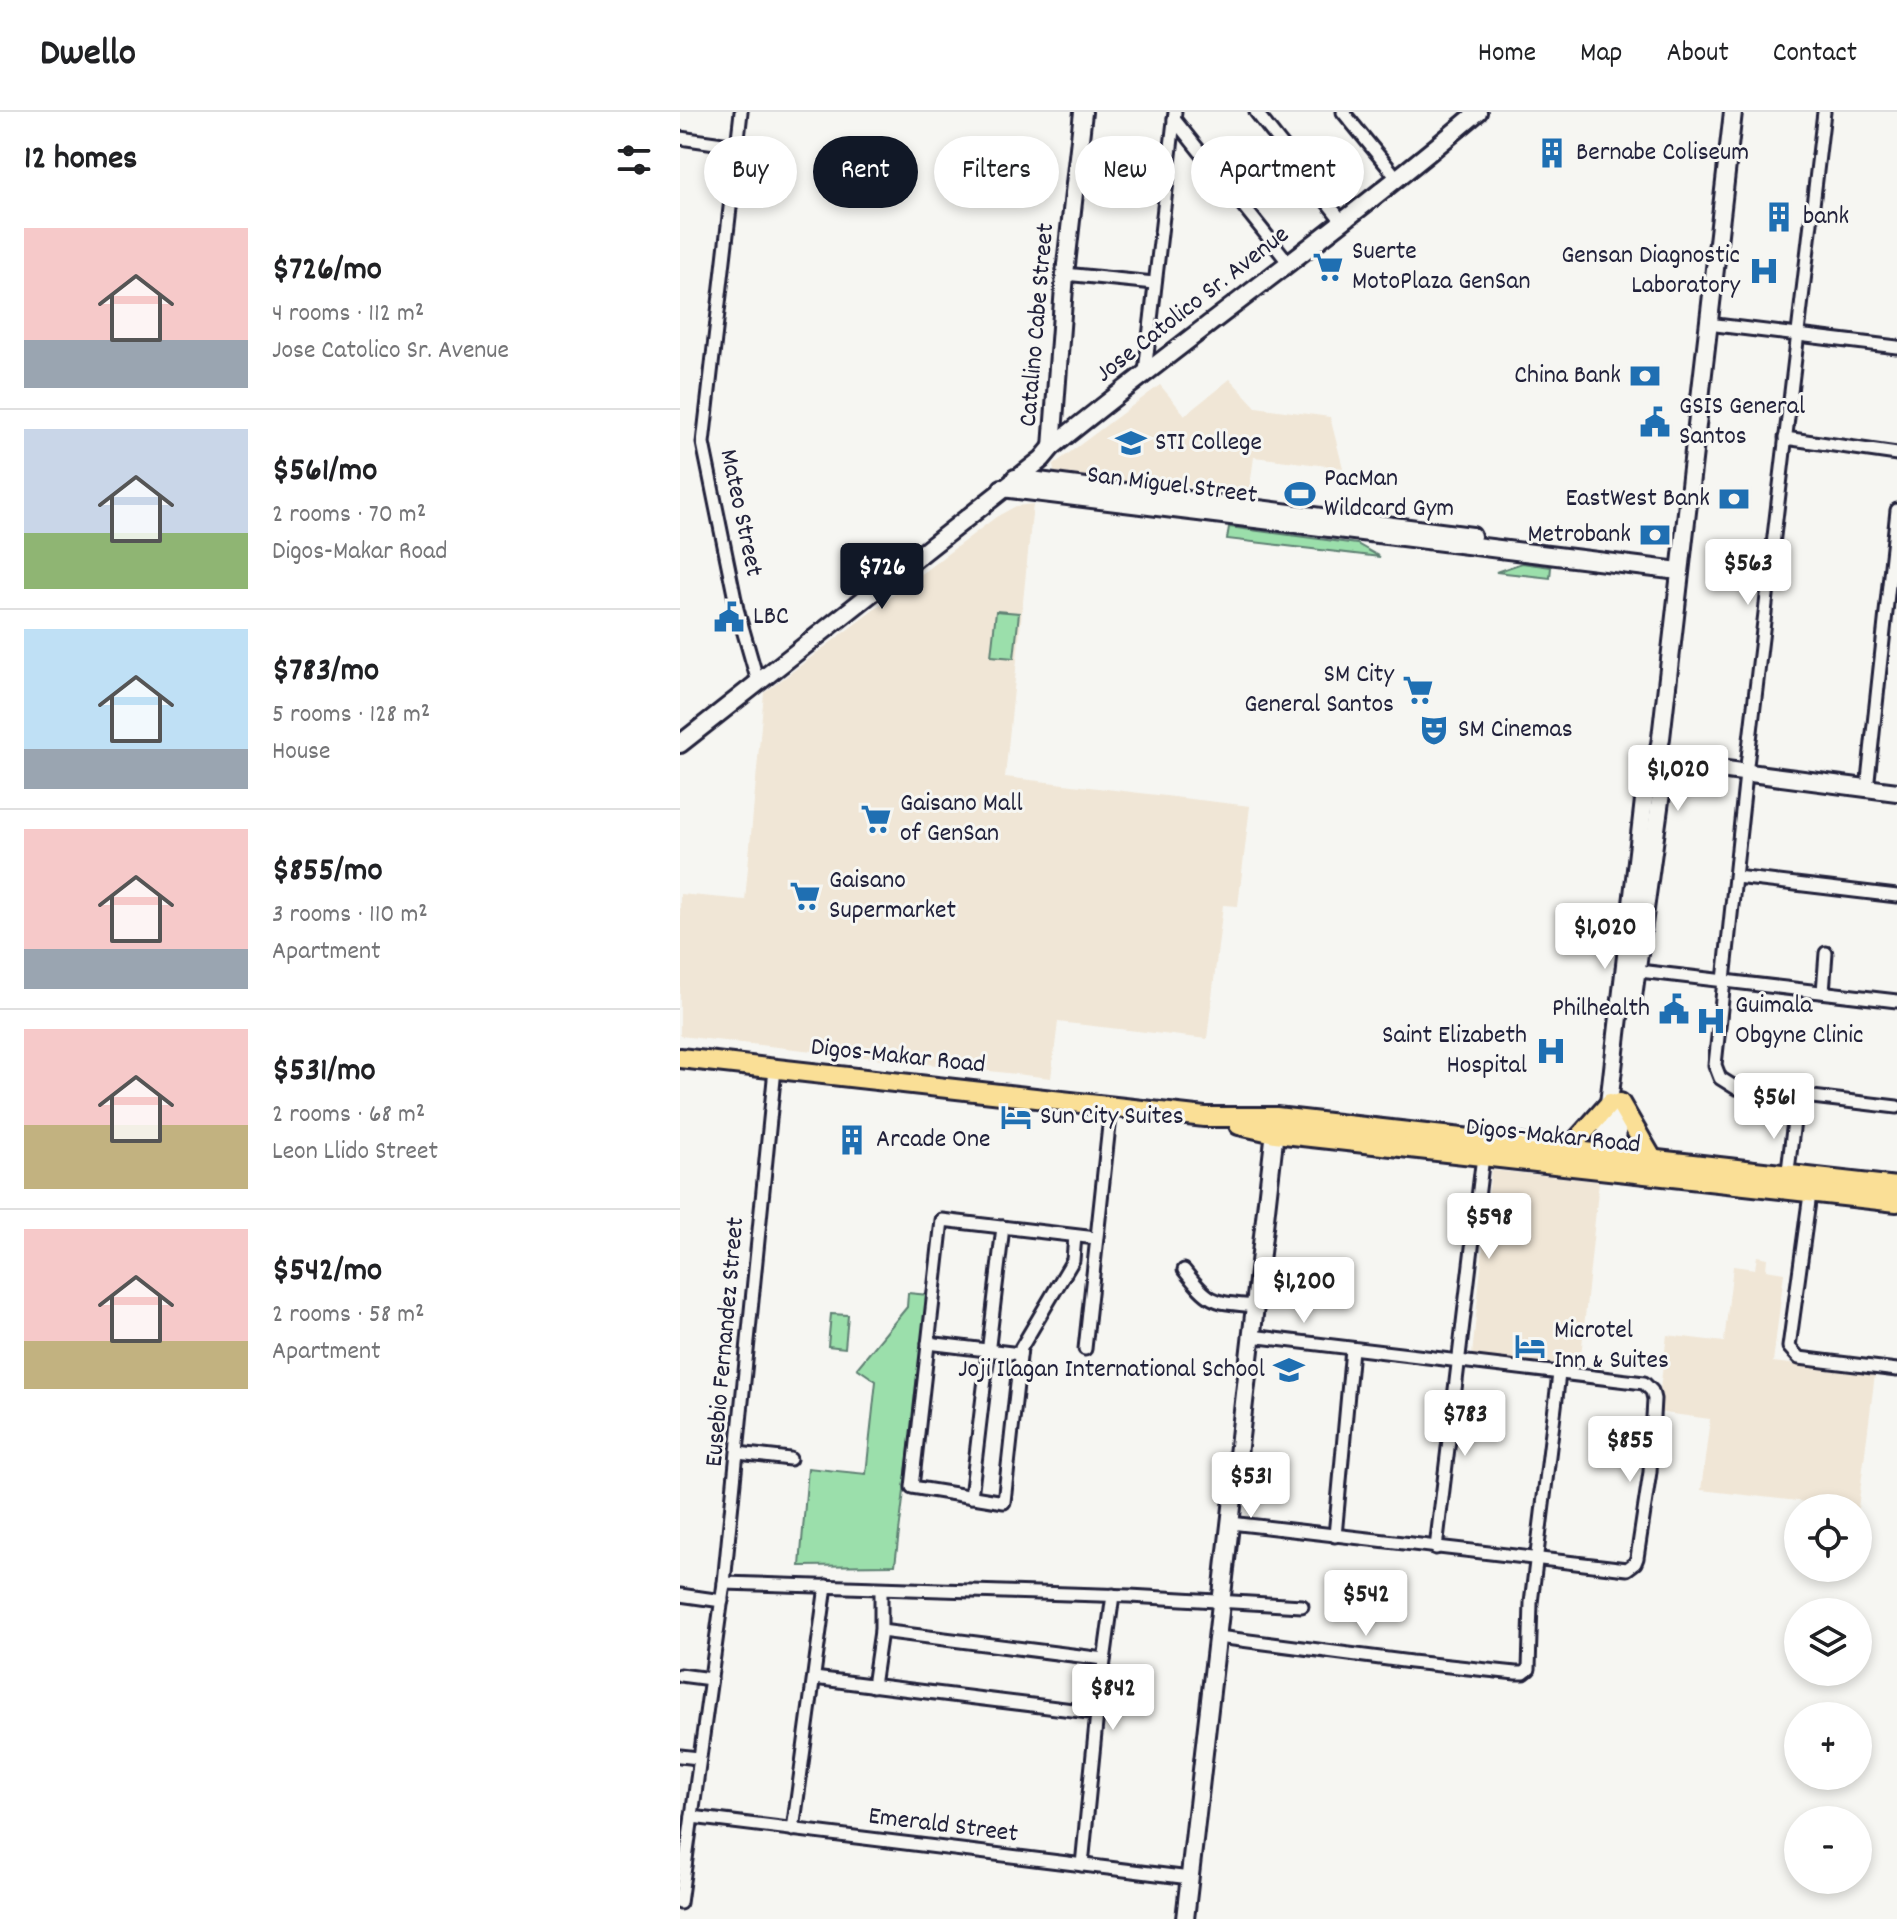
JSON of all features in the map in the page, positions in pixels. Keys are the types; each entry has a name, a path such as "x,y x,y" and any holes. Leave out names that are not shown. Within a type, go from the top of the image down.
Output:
{"main road":[{"name":"Catalino Cabe Street","path":"1052,447 1065,274 1083,112"},
{"name":"Jose Catolico Sr. Avenue","path":"680,731 756,677 1005,483 1038,452 1052,447 1478,112"},
{"path":"1609,1162 1631,970 1647,774 1657,761 1733,112"},
{"name":"San Miguel Street","path":"1005,483 1679,566"},
{"name":"Jose Catolico Sr. Avenue","path":"680,744 756,677"},
{"path":"1657,761 1897,792"},
{"name":"Digos-Makar Road","path":"680,1058 1276,1125 1568,1150 1609,1162 1653,1160 1787,1182"},
{"path":"1568,1150 1615,1103"},
{"path":"1615,1103 1653,1160"},
{"path":"1185,1919 1276,1125"},
{"name":"Digos-Makar Road","path":"1276,1125 1483,1156 1609,1162 1787,1182 1897,1202"},
{"name":"Digos-Makar Road","path":"1811,1185 1897,1187"}],"street":[{"name":"Mateo Street","path":"738,136 741,112"},
{"path":"1256,112 1342,221"},
{"path":"1343,112 1397,178"},
{"path":"1824,112 1715,1065 1716,1072 1728,1085 1897,1107"},
{"path":"1175,116 1288,262"},
{"path":"1145,372 1175,116"},
{"path":"680,138 704,141"},
{"name":"Mateo Street","path":"730,208 703,443 737,609 756,677"},
{"path":"1065,274 1154,283"},
{"path":"1708,324 1897,347"},
{"path":"1785,438 1897,454"},
{"path":"1867,789 1895,554 1897,510"},
{"path":"1736,877 1897,896"},
{"path":"1823,992 1826,953"},
{"path":"1631,970 1897,1001"},
{"name":"Eusebio Fernandez Street","path":"680,1903 722,1601 775,1069"},
{"path":"1787,1182 1797,1096"},
{"path":"1085,1349 1111,1107"},
{"path":"1436,1548 1483,1156"},
{"path":"1811,1185 1789,1347 1799,1358 1897,1370"},
{"path":"1075,1236 1073,1260 1027,1336 1020,1354 1004,1502 912,1487 942,1220 1096,1238"},
{"path":"971,1497 1003,1227"},
{"path":"1073,1260 1094,1263"},
{"path":"1184,1270 1203,1295 1217,1301 1255,1306"},
{"path":"1231,1523 1617,1569 1632,1567 1637,1558 1650,1472 1654,1414 1652,1391 1650,1387 1637,1382 1251,1336"},
{"path":"928,1343 1020,1354"},
{"path":"1335,1536 1352,1349"},
{"path":"1218,1637 1524,1673 1529,1669 1530,1661 1531,1612 1559,1374"},
{"path":"738,1453 790,1459"},
{"path":"724,1583 1113,1595 1302,1606"},
{"path":"793,1830 826,1586"},
{"path":"873,1686 881,1631 881,1589"},
{"path":"680,1595 722,1601"},
{"path":"1082,1865 1097,1713 1113,1595"},
{"path":"881,1631 1104,1659"},
{"path":"680,1675 711,1679"},
{"path":"814,1678 1097,1713"},
{"path":"680,1756 699,1758"},
{"name":"Emerald Street","path":"692,1817 1190,1878"}],"shaded area":[{"path":"1230,379 1256,407 1330,417 1343,468 1254,457 1249,493 1142,481 1142,478 1129,482 1054,472 1053,465 1160,385 1185,415"},
{"name":"Gaisano Mall of GenSan","path":"1033,504 1005,777 1250,806 1238,906 1223,905 1207,1039 1058,1022 1051,1078 680,1036 680,894 745,900 764,693 996,517 1016,506"},
{"path":"1491,1170 1599,1181 1580,1366 1472,1355"},
{"path":"1757,1256 1767,1258 1766,1270 1784,1273 1773,1362 1875,1374 1860,1494 1784,1494 1784,1500 1701,1490 1710,1419 1657,1412 1667,1335 1724,1342 1733,1266 1755,1269"}],"green space":[{"path":"1229,527 1357,544 1380,557 1227,539"},
{"path":"1522,563 1551,567 1550,578 1496,572"},
{"path":"996,611 1019,613 1014,658 991,656"},
{"path":"908,1293 928,1295 895,1565 800,1566 808,1468 866,1474 876,1381 857,1368 907,1307"},
{"path":"831,1314 848,1315 845,1348 828,1346"}],"place":[{"name":"Bernabe Coliseum","path":"1552,153"},
{"name":"bank","path":"1779,217"},
{"name":"Suerte MotoPlaza GenSan","path":"1328,267"},
{"name":"Gensan Diagnostic Laboratory","path":"1764,271"},
{"name":"China Bank","path":"1645,376"},
{"name":"GSIS General Santos","path":"1655,422"},
{"name":"STI College","path":"1131,443"},
{"name":"PacMan Wildcard Gym","path":"1300,494"},
{"name":"EastWest Bank","path":"1734,499"},
{"name":"Metrobank","path":"1655,535"},
{"name":"LBC","path":"729,617"},
{"name":"SM City General Santos","path":"1418,690"},
{"name":"SM Cinemas","path":"1434,730"},
{"name":"Gaisano Mall of GenSan","path":"876,819"},
{"name":"Gaisano Supermarket","path":"805,896"},
{"name":"Philhealth","path":"1674,1009"},
{"name":"Guimala Obgyne Clinic","path":"1711,1021"},
{"name":"Saint Elizabeth Hospital","path":"1551,1051"},
{"name":"Sun City Suites","path":"1016,1117"},
{"name":"Arcade One","path":"852,1140"},
{"name":"Microtel Inn & Suites","path":"1530,1346"},
{"name":"Joji Ilagan International School","path":"1289,1370"}]}
